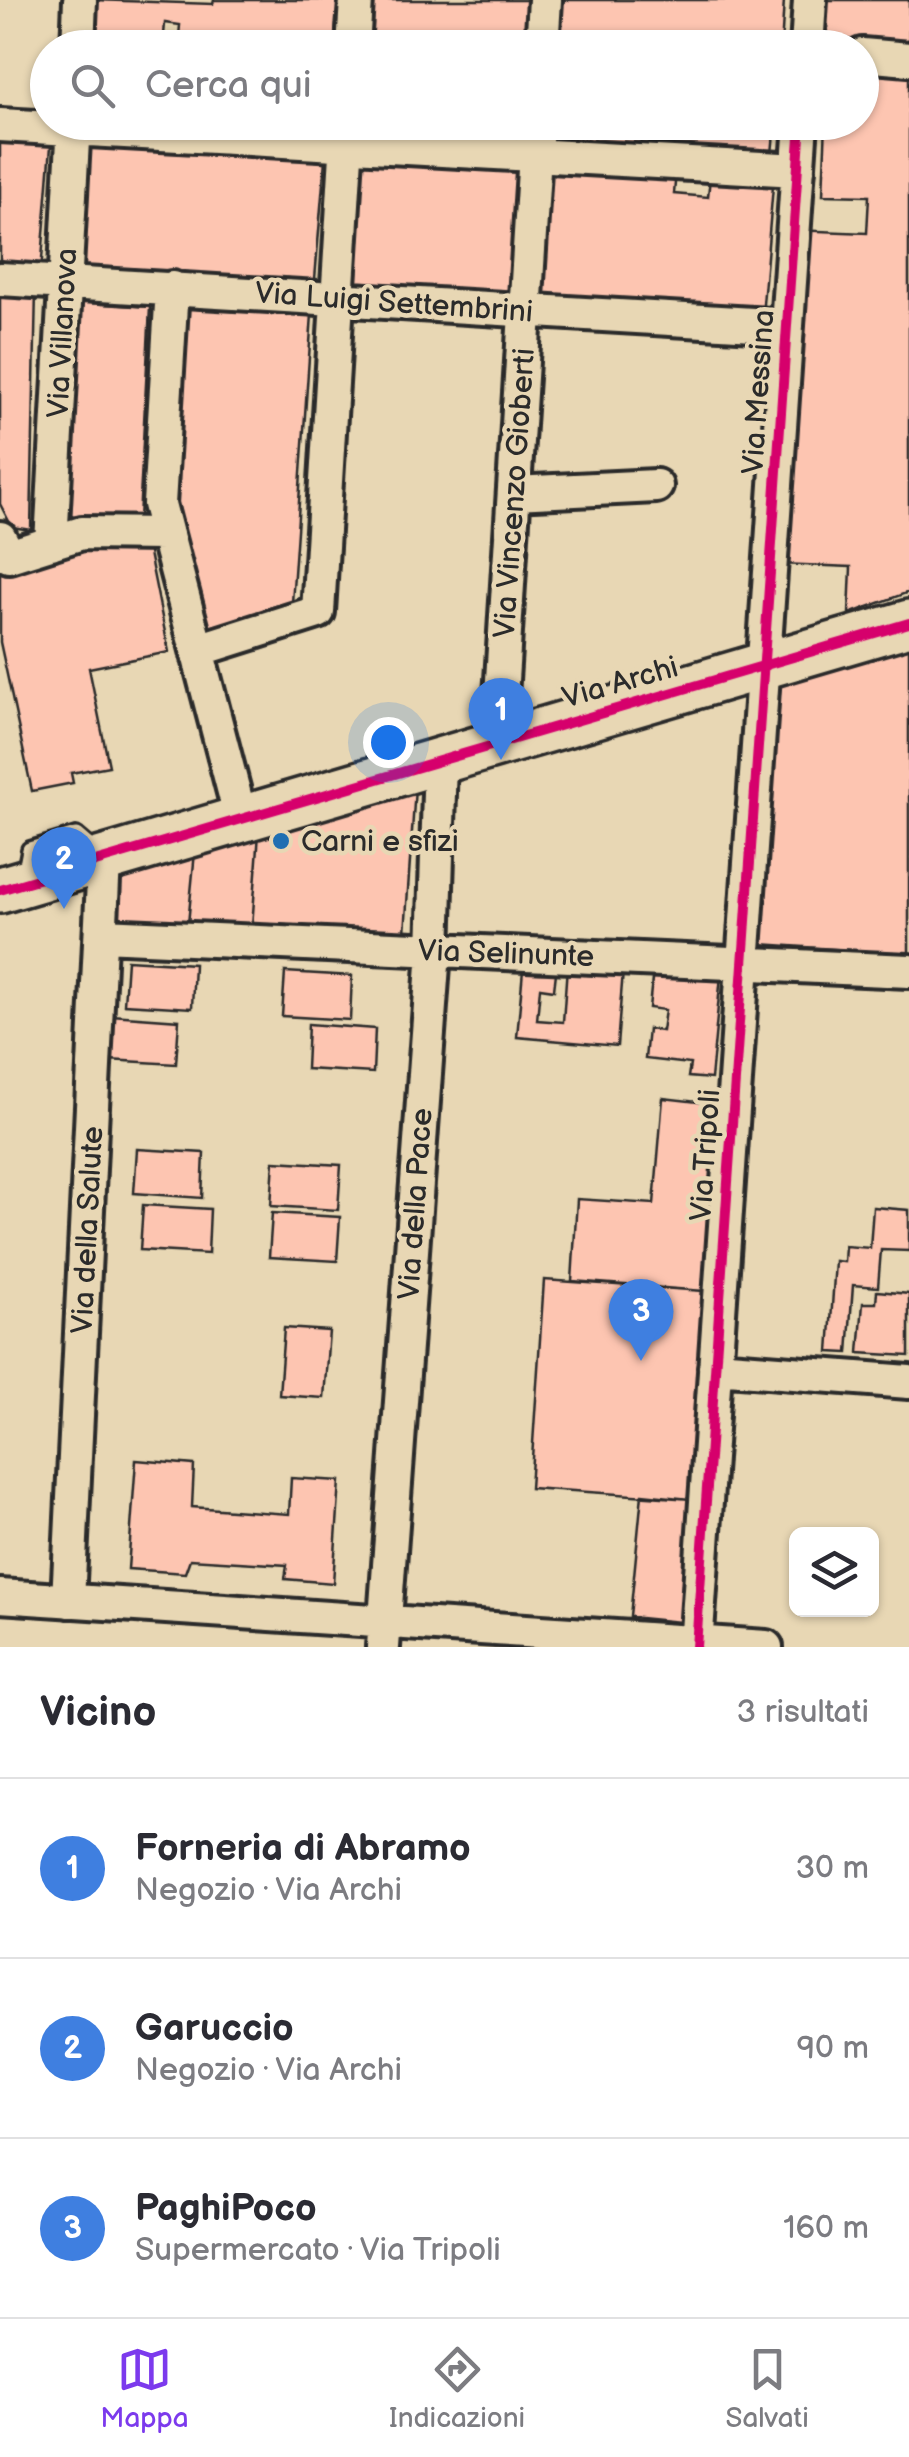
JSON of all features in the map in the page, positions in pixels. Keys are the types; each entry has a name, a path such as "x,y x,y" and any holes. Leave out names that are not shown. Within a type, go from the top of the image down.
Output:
{"street":[{"path":"79,30 80,0"},
{"path":"354,30 356,0"},
{"path":"543,30 545,0"},
{"path":"808,30 810,0"},
{"path":"879,57 909,59"},
{"path":"0,125 30,125"},
{"name":"Via Villanova","path":"51,543 73,140"},
{"path":"198,650 318,612 347,140"},
{"name":"Via Vincenzo Gioberti","path":"498,744 536,140"},
{"path":"544,140 798,170"},
{"name":"Via Messina","path":"765,666 800,140"},
{"name":"Via Luigi Settembrini","path":"0,278 787,326"},
{"path":"172,288 160,504 164,534 241,820"},
{"path":"514,493 656,486"},
{"path":"0,538 9,556 82,533 164,534"},
{"name":"Via Archi","path":"12,887 909,624"},
{"name":"Via Tripoli","path":"696,1645 765,666"},
{"name":"Via della Pace","path":"384,1634 434,950 440,761"},
{"name":"Via della Salute","path":"68,1601 104,860"},
{"name":"Via Selinunte","path":"102,936 909,971"},
{"path":"716,1367 909,1382"},
{"path":"0,1596 384,1634 766,1647"}],"building":[{"path":"93,0 213,4 214,0 338,0 336,30 180,30 180,25 165,23 164,30 91,30"},
{"path":"370,0 531,0 528,30 368,30"},
{"path":"558,0 784,0 782,30 556,30"},
{"path":"822,0 909,0 909,45 879,42 879,30 820,30"},
{"path":"879,69 909,70 909,592 849,614 851,567 780,564 794,230 867,233 869,196 823,195 825,140 879,140"},
{"path":"0,129 30,131 30,140 51,140 41,272 0,268"},
{"path":"80,140 194,140 326,147 314,291 69,271"},
{"path":"588,140 773,140 772,154"},
{"path":"360,150 522,158 515,296 354,288"},
{"path":"539,159 676,171 674,194 708,197 711,168 774,174 762,316 527,296"},
{"path":"0,288 36,289 31,530 12,527 0,504"},
{"path":"72,302 150,307 139,519 61,515"},
{"path":"181,308 312,314 292,603 207,630 170,503"},
{"path":"146,538 169,652 89,668 109,766 71,773 73,783 32,791 0,642 0,567"},
{"path":"909,643 909,954 760,944 781,677"},
{"path":"415,788 405,933 252,927 259,833"},
{"path":"259,833 252,927 188,924 195,852"},
{"path":"195,852 188,924 115,921 112,875"},
{"path":"127,960 194,964 192,1008 124,1004"},
{"path":"567,966 623,971 617,1046 517,1037 523,970 556,973 554,990 540,988 537,1020 563,1022"},
{"path":"653,969 721,975 711,1079 688,1077 690,1064 645,1059 648,1029 662,1031 665,1010 649,1008"},
{"path":"285,972 352,976 350,1020 282,1016"},
{"path":"111,1015 179,1020 176,1064 108,1060"},
{"path":"308,1024 375,1029 373,1073 306,1069"},
{"path":"663,1098 716,1104 704,1291 572,1281 577,1199 654,1204"},
{"path":"137,1149 204,1153 202,1198 134,1193"},
{"path":"274,1161 341,1165 338,1210 271,1206"},
{"path":"143,1205 210,1209 208,1254 140,1250"},
{"path":"873,1207 909,1210 909,1251 881,1250 878,1287 853,1285 848,1353 829,1352 835,1261 844,1262 845,1246 870,1248"},
{"path":"272,1213 340,1217 337,1261 269,1257"},
{"path":"544,1280 704,1291 691,1499 530,1488"},
{"path":"877,1291 909,1294 909,1356 859,1353 863,1303 876,1303"},
{"path":"284,1328 329,1331 324,1398 279,1395"},
{"path":"136,1460 194,1465 192,1507 289,1514 291,1478 340,1481 333,1583 285,1579 287,1565 190,1559 185,1573 128,1569"},
{"path":"642,1494 691,1499 680,1622 630,1617"}],"cycle path":[{"path":"696,1647 800,140"},
{"path":"0,890 909,623"}],"place":[{"name":"Forneria di Abramo","path":"501,760"},
{"name":"Carni e sfizi","path":"281,841"},
{"name":"Garuccio","path":"64,909"},
{"name":"PaghiPoco","path":"641,1361"}]}
